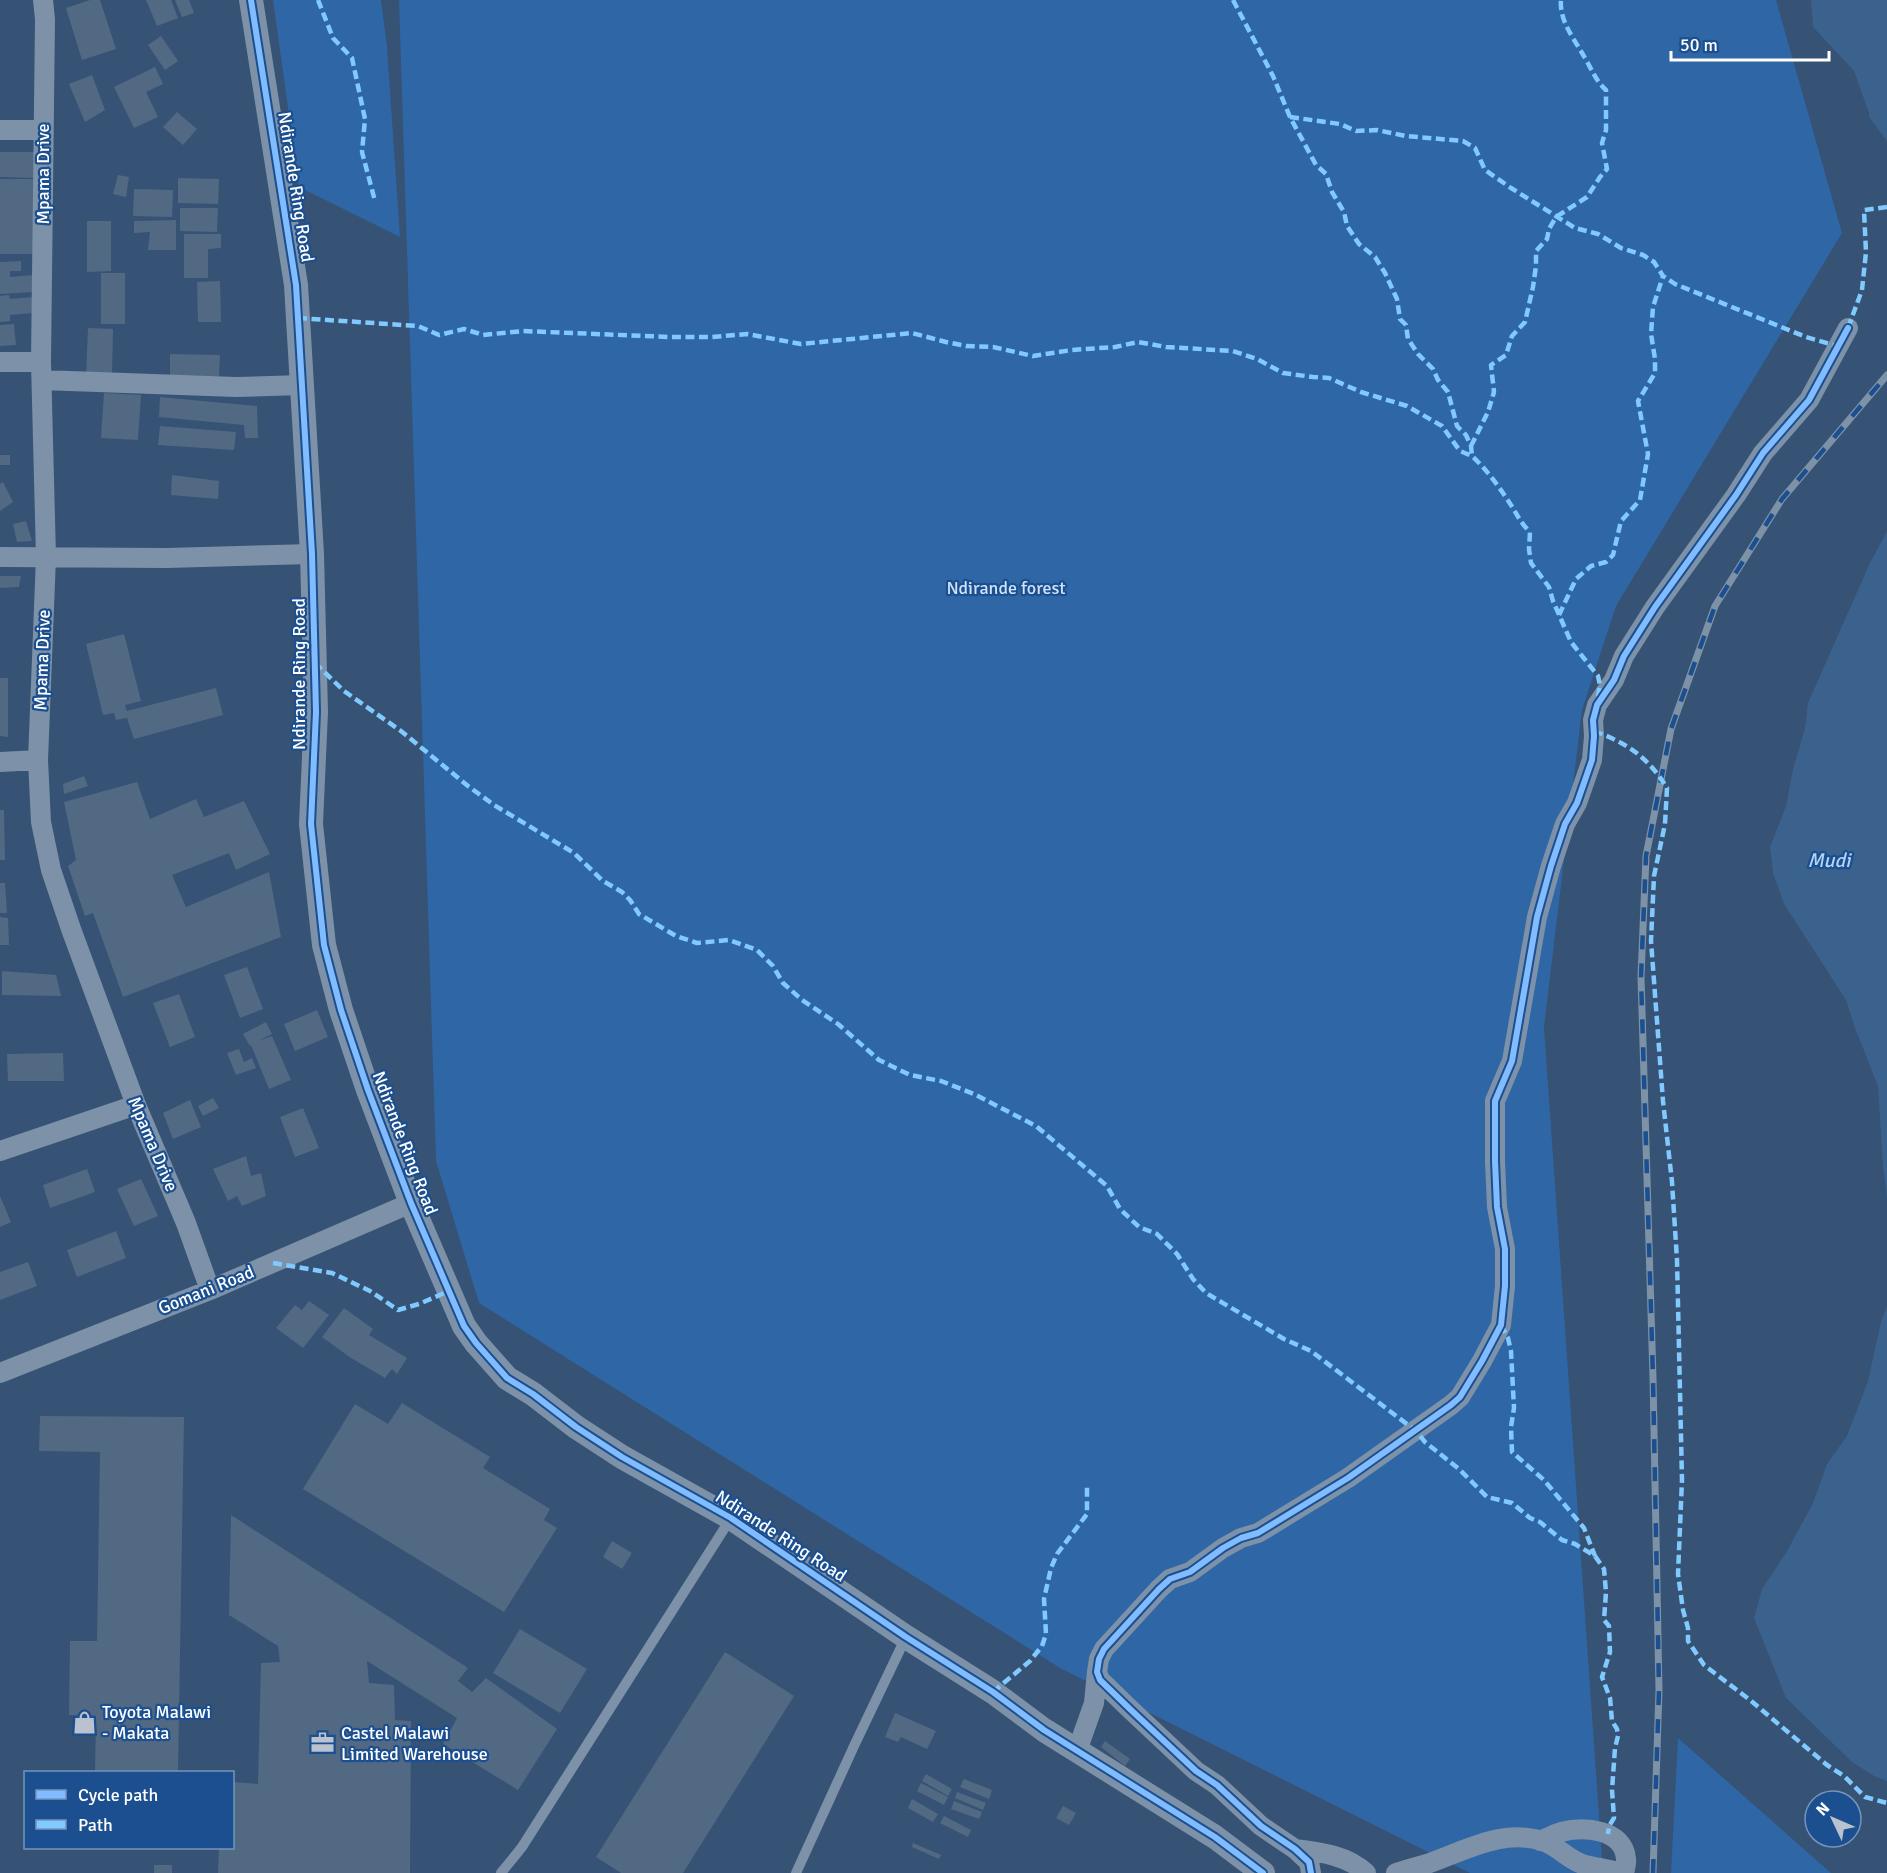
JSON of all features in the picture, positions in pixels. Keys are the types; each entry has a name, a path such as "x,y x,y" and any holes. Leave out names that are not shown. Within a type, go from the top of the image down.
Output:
{"street":[{"name":"Mpama Drive","path":"43,0 45,19 41,371 46,557 38,760 41,822 51,870 71,929 136,1105 186,1223 210,1290"},
{"name":"Ndirande Ring Road","path":"251,0 296,285 312,554 316,712 311,824 324,945 352,1046 411,1203 464,1326 507,1378 622,1457 731,1518 906,1637 993,1692 1044,1730 1215,1837 1263,1873"},
{"path":"0,130 43,130"},
{"path":"1077,1751 1094,1703 1099,1659 1104,1649 1142,1606 1170,1580 1190,1572 1223,1548 1241,1538 1258,1533 1348,1478 1452,1406 1482,1360 1501,1324 1505,1286 1505,1249 1497,1207 1495,1101 1512,1061 1537,917 1551,866 1565,824 1577,803 1592,760 1593,720 1597,705 1614,680 1624,656 1655,607 1736,495 1763,453 1809,400 1848,328"},
{"path":"0,362 41,371 236,387 302,385"},
{"path":"0,557 167,558 312,554"},
{"path":"0,762 38,760"},
{"path":"0,1151 136,1105"},
{"name":"Gomani Road","path":"0,1373 210,1290 411,1203"},
{"path":"1097,1672 1100,1680 1196,1771 1217,1785 1261,1826 1295,1849 1309,1862 1311,1873"},
{"path":"1396,1873 1426,1864 1466,1847 1520,1837 1540,1841 1569,1855 1578,1867 1622,1873 1626,1859 1622,1846 1608,1833 1587,1829 1562,1832 1540,1841"},
{"path":"1295,1849 1322,1852 1340,1858 1358,1865 1366,1873"}],"lane":[{"path":"501,1873 522,1847 731,1518"},
{"path":"796,1873 906,1637"}],"green space":[{"path":"273,0 381,0 387,47 400,237 299,187"},
{"name":"Ndirande forest","path":"399,0 1776,0 1842,233 1616,606 1582,710 1544,1027 1603,1873 1470,1873 1060,1668 479,1303 436,1161"},
{"path":"1678,1738 1831,1873 1671,1873"}],"water":[{"path":"1811,0 1887,0 1887,141 1869,117 1854,71 1813,27"},
{"name":"Mudi","path":"1887,531 1887,1198 1878,1086 1846,1000 1784,904 1773,873 1770,847 1786,806 1793,769 1805,728 1808,703 1869,565"},
{"path":"1887,1306 1887,1781 1874,1776 1852,1762 1786,1698 1754,1618 1762,1589 1786,1553 1813,1503 1827,1464 1847,1436 1868,1381 1881,1322"}],"building":[{"path":"90,0 100,0 116,49 82,60 66,8"},
{"path":"146,0 171,0 178,18 157,26"},
{"path":"175,0 189,0 194,13 182,17"},
{"path":"161,36 178,61 165,70 148,45"},
{"path":"155,67 163,84 146,92 158,117 134,128 114,87"},
{"path":"92,75 105,110 85,122 69,84"},
{"path":"177,112 197,129 183,145 163,127"},
{"path":"0,152 38,152 38,178 0,177"},
{"path":"118,175 129,177 126,197 113,194"},
{"path":"178,178 219,179 218,204 178,203"},
{"path":"0,179 39,179 38,254 0,254"},
{"path":"134,189 173,190 172,217 133,216"},
{"path":"180,208 218,208 217,232 180,231"},
{"path":"176,220 176,250 148,250 150,232 134,233 134,221"},
{"path":"87,221 111,221 111,271 87,272"},
{"path":"184,234 221,234 221,248 208,249 208,278 184,278"},
{"path":"21,261 21,271 10,271 10,277 33,275 34,292 0,294 0,262"},
{"path":"101,273 125,273 125,324 101,324"},
{"path":"220,281 221,322 198,322 197,282"},
{"path":"9,295 10,299 32,297 33,313 10,315 10,321 0,322 0,296"},
{"path":"14,324 16,345 0,346 0,325"},
{"path":"88,328 113,329 112,377 86,377"},
{"path":"170,354 220,355 219,377 170,376"},
{"path":"104,393 141,395 138,440 101,438"},
{"path":"160,397 257,406 258,438 245,438 244,425 159,417"},
{"path":"160,426 236,432 234,450 158,445"},
{"path":"0,455 10,455 10,465 0,465"},
{"path":"172,475 219,481 218,499 171,495"},
{"path":"3,482 13,502 0,511 0,484"},
{"path":"26,521 32,541 17,542 13,524"},
{"path":"0,576 21,576 19,587 0,588"},
{"path":"124,634 141,701 125,705 127,711 216,688 223,715 134,739 127,718 116,720 114,713 103,715 86,644"},
{"path":"0,678 8,678 8,737 0,736"},
{"path":"84,776 88,786 64,794 63,784"},
{"path":"137,782 150,819 196,799 204,817 244,801 270,854 236,870 229,853 172,875 186,907 269,872 281,937 123,997 93,913 85,916 68,866 76,860 64,802"},
{"path":"0,810 4,810 5,860 0,860"},
{"path":"0,883 5,883 7,913 0,913"},
{"path":"0,917 8,918 9,945 0,945"},
{"path":"247,967 263,1009 240,1018 224,975"},
{"path":"2,971 56,975 61,996 2,995"},
{"path":"179,994 195,1037 170,1047 153,1003"},
{"path":"317,1010 328,1037 295,1051 284,1024"},
{"path":"266,1022 272,1034 258,1041 272,1036 291,1080 269,1089 251,1045 243,1034"},
{"path":"239,1049 244,1062 252,1058 256,1068 236,1075 227,1053"},
{"path":"63,1053 64,1081 8,1081 7,1054"},
{"path":"213,1098 219,1108 203,1116 198,1106"},
{"path":"190,1100 201,1127 173,1139 163,1113"},
{"path":"303,1108 319,1148 295,1157 280,1117"},
{"path":"246,1156 251,1176 261,1173 266,1196 242,1206 237,1196 228,1201 213,1169"},
{"path":"87,1169 95,1192 50,1208 43,1185"},
{"path":"141,1179 158,1216 134,1226 117,1189"},
{"path":"0,1196 11,1222 0,1227"},
{"path":"116,1231 126,1258 77,1277 67,1250"},
{"path":"28,1262 37,1286 0,1300 0,1272"},
{"path":"309,1301 329,1315 303,1348 276,1328 295,1305 302,1310"},
{"path":"344,1308 373,1329 369,1335 407,1358 397,1374 392,1369 385,1378 322,1337"},
{"path":"402,1403 490,1457 483,1468 550,1509 544,1520 557,1528 504,1612 303,1489 355,1404 388,1424"},
{"path":"40,1416 184,1417 178,1771 95,1771 96,1716 69,1715 70,1641 97,1641 100,1452 39,1451"},
{"path":"231,1515 468,1668 458,1681 472,1692 486,1678 557,1729 518,1790 443,1744 457,1718 367,1661 369,1683 394,1685 395,1720 411,1721 410,1873 218,1873 219,1849 234,1849 234,1782 258,1784 261,1663 280,1662 278,1646 229,1615"},
{"path":"612,1541 632,1553 622,1569 603,1557"},
{"path":"520,1629 587,1669 560,1713 493,1673"},
{"path":"725,1652 794,1696 683,1873 621,1873 596,1857"},
{"path":"895,1713 936,1731 927,1749 901,1737 898,1742 885,1737"},
{"path":"1105,1741 1130,1759 1125,1766 1101,1747"},
{"path":"926,1774 952,1789 948,1796 922,1781"},
{"path":"964,1779 992,1790 989,1799 960,1787"},
{"path":"921,1783 948,1797 944,1805 917,1791"},
{"path":"957,1792 986,1803 983,1810 955,1798"},
{"path":"912,1799 938,1814 933,1822 908,1808"},
{"path":"954,1801 982,1812 979,1819 951,1809"},
{"path":"1063,1806 1076,1813 1069,1825 1056,1818"},
{"path":"944,1816 971,1830 968,1837 940,1823"},
{"path":"913,1843 941,1855 939,1859 912,1847"},
{"path":"154,1865 172,1865 172,1873 154,1873"}],"railway":[{"path":"1653,1873 1659,1690 1653,1378 1641,977 1646,856 1671,729 1715,606 1782,499 1887,375"}],"marked path":[{"path":"318,0 333,38 352,58 365,119 362,152 375,201"},
{"path":"1233,0 1273,76 1290,117 1316,165 1326,174 1332,192 1344,212 1347,226 1359,244 1375,257 1385,273 1397,299 1400,319 1406,325 1408,339 1418,354 1433,369 1438,380 1448,392 1457,426 1466,435 1472,456 1493,479 1530,532 1531,563 1549,587 1571,642 1598,676 1600,685 1598,697"},
{"path":"1471,446 1488,412 1494,392 1491,365 1506,355 1512,336 1525,322 1533,287 1536,251 1547,239 1549,229 1556,217 1587,197 1607,169 1602,143 1606,130 1606,90 1568,30 1562,15 1561,0"},
{"path":"1290,117 1340,124 1356,131 1377,130 1406,136 1463,141 1475,148 1485,170 1511,188 1575,228 1598,234 1621,248 1643,255 1654,262 1663,276 1675,284 1806,337 1837,346"},
{"path":"1848,328 1862,290 1866,252 1864,210 1887,207"},
{"path":"1559,615 1576,579 1591,566 1606,562 1613,555 1621,521 1640,500 1648,454 1638,401 1655,373 1651,334 1653,307 1663,276"},
{"path":"298,318 418,326 439,335 464,329 483,335 523,331 670,337 747,334 801,344 912,333 966,346 993,347 1033,356 1115,347 1138,342 1166,347 1233,351 1257,359 1283,373 1329,378 1361,392 1407,406 1442,426 1460,451 1472,456"},
{"path":"315,663 344,691 401,731 468,786 494,805 574,853 603,881 622,892 639,914 676,936 697,943 729,940 757,950 773,966 783,983 802,1000 838,1024 879,1060 910,1075 941,1081 974,1094 1036,1126 1107,1186 1120,1209 1139,1227 1157,1234 1177,1254 1193,1279 1206,1293 1284,1339 1311,1351 1416,1431 1425,1442 1459,1469 1487,1497 1512,1503 1562,1540 1575,1544 1595,1556 1604,1569 1606,1592 1604,1620 1609,1626 1610,1652 1602,1677 1610,1698 1612,1721 1618,1736 1612,1790 1614,1818 1609,1826 1608,1834"},
{"path":"1594,731 1636,752 1660,777 1667,788 1665,824 1654,876 1651,941 1677,1260 1682,1480 1678,1574 1688,1628 1688,1641 1704,1665 1750,1700 1827,1765 1844,1776 1865,1797 1887,1803"},
{"path":"273,1263 332,1273 370,1291 398,1310 449,1291"},
{"path":"1501,1325 1508,1338 1511,1351 1514,1408 1511,1427 1512,1452 1544,1480 1584,1528 1595,1556"},
{"path":"993,1692 1030,1661 1042,1646 1046,1634 1044,1599 1051,1568 1057,1554 1087,1514 1087,1487"}],"cycle path":[{"path":"251,0 296,285 312,554 316,712 311,824 324,945 341,1010 368,1090 411,1203 464,1326 507,1378 533,1394 576,1427 622,1457 731,1518 906,1637 993,1692 1044,1730 1215,1837 1263,1873"},
{"path":"1311,1873 1309,1862 1295,1849 1261,1826 1217,1785 1196,1771 1100,1680 1097,1672 1099,1659 1104,1649 1170,1579 1190,1572 1223,1548 1241,1538 1258,1533 1348,1478 1451,1405 1460,1397 1482,1361 1501,1325 1505,1286 1505,1249 1497,1207 1495,1101 1512,1061 1537,917 1551,866 1565,824 1577,803 1592,760 1593,720 1597,705 1614,680 1624,656 1655,607 1736,495 1763,453 1809,400 1848,328"}],"place":[{"name":"Toyota Malawi - Makata","path":"84,1722"},
{"name":"Castel Malawi Limited Warehouse","path":"323,1743"}]}
